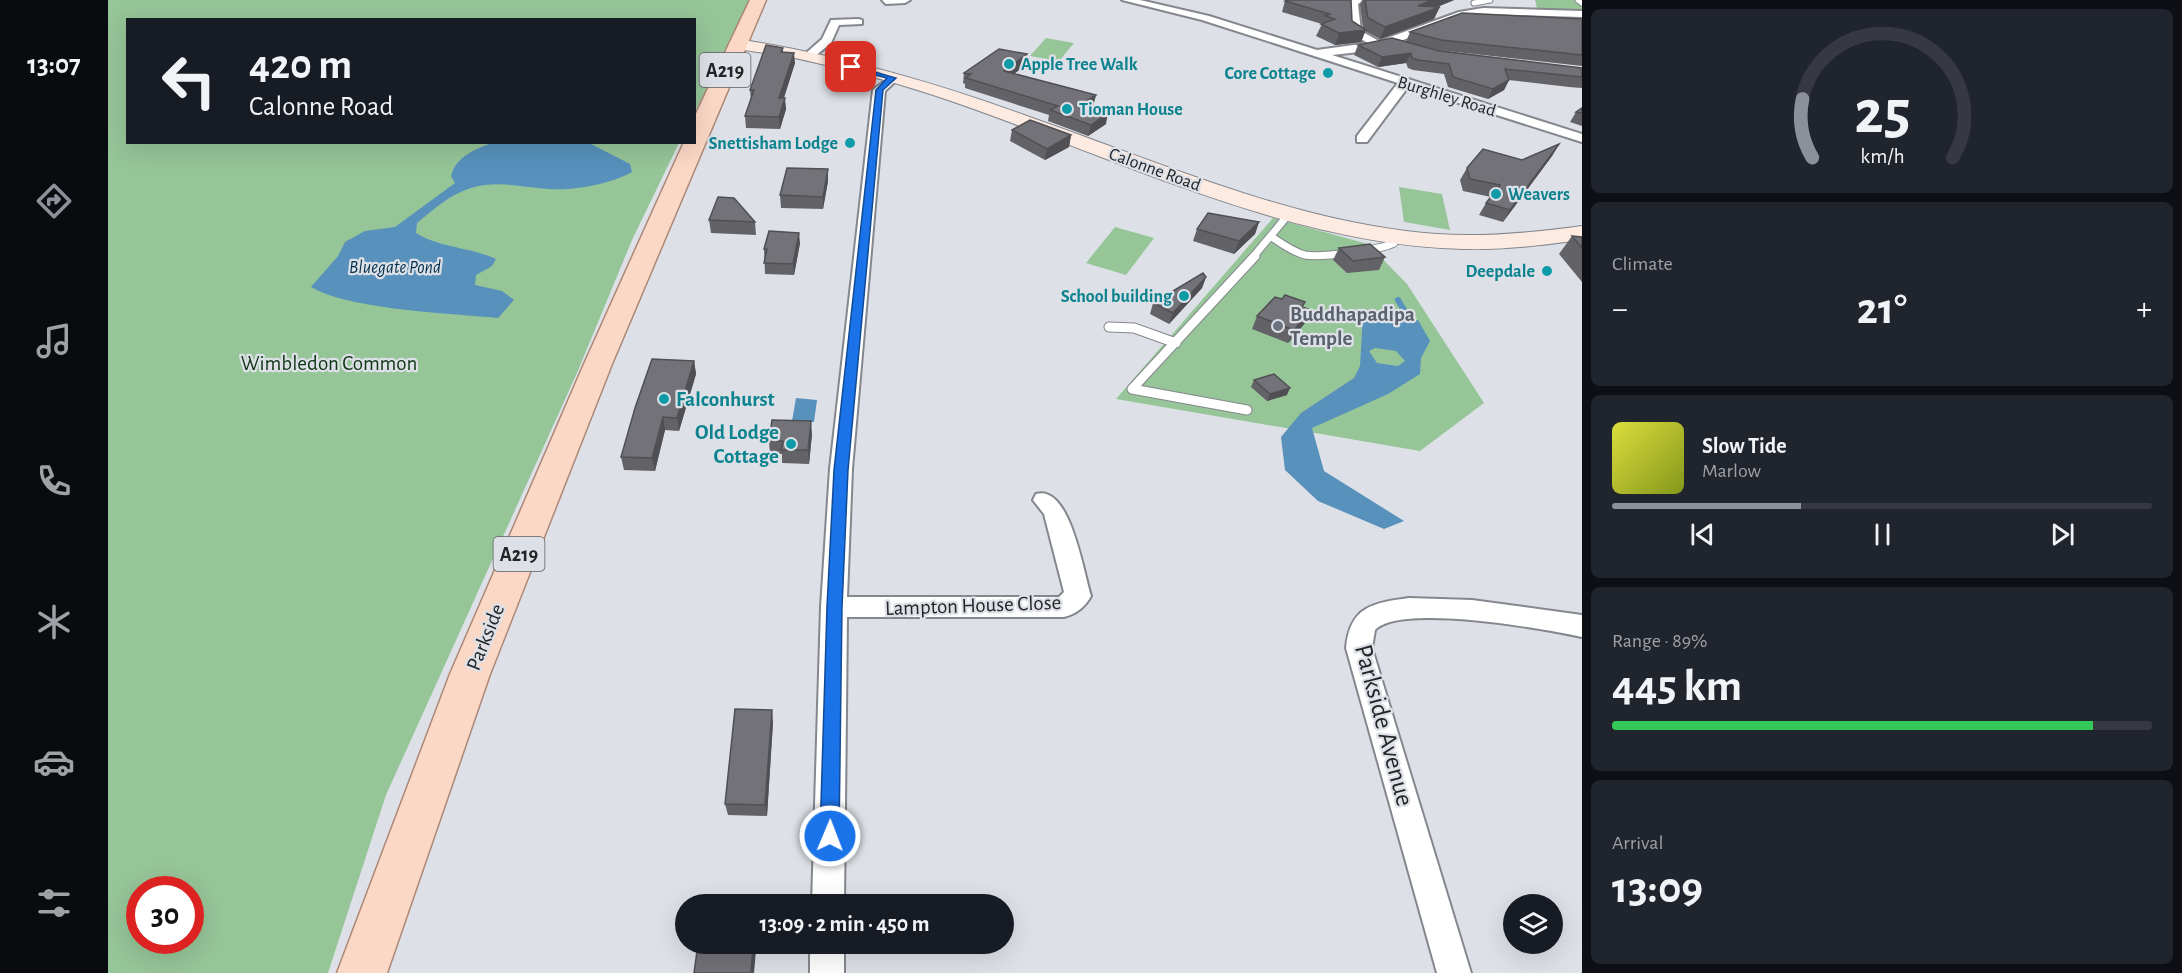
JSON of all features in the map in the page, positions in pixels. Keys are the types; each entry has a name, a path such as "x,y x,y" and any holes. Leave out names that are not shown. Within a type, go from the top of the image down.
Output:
{"main road":[{"name":"Parkside","path":"696,137 758,0"},
{"name":"Parkside","path":"363,973 470,674 594,374 693,144"}],"street":[{"name":"Burghley Road","path":"1127,0 1204,18 1582,138"},
{"path":"1359,0 1353,2 1356,33 1405,48"},
{"path":"1460,0 1480,11"},
{"path":"886,1 904,1 913,9"},
{"path":"1313,53 1383,43 1456,16 1480,11 1527,15 1582,14"},
{"path":"809,56 827,41 835,22 858,22"},
{"name":"Calonne Road","path":"737,44 809,56 936,89 1288,215 1393,236 1484,243 1548,240 1582,233"},
{"path":"828,894 834,607 841,470 879,90 892,78"},
{"path":"1362,139 1405,83"},
{"name":"Lampton House Close","path":"834,607 1064,607 1078,596 1057,520 1053,510 1044,500"},
{"name":"Parkside Avenue","path":"1454,973 1359,648 1361,629 1368,619 1380,612 1436,609 1501,611 1582,626"},
{"path":"827,954 827,973"}],"lane":[{"path":"1480,11 1490,0"},
{"path":"1578,0 1582,3"},
{"path":"1247,410 1132,389 1272,237 1288,215"},
{"path":"1272,237 1284,246 1306,255 1382,249 1394,243 1393,236"},
{"path":"1109,327 1134,328 1176,343"}],"green space":[{"name":"Wimbledon Common","path":"108,0 751,0 696,110 696,18 126,18 126,144 679,144 632,240 577,373 386,795 328,973 108,973"},
{"path":"1535,0 1582,0 1582,11 1537,8"},
{"path":"1046,38 1074,43 1059,61 1030,56"},
{"path":"1399,187 1442,194 1450,230 1404,222"},
{"path":"1273,218 1368,244 1407,284 1484,403 1420,451 1116,399"},
{"path":"1115,227 1154,238 1126,275 1086,263"}],"water":[{"name":"Bluegate Pond","path":"490,144 591,144 630,164 632,172 603,183 568,189 500,184 471,188 449,198 417,223 416,233 425,238 496,259 492,266 476,275 475,285 502,291 514,300 498,318 375,306 328,295 311,287 338,256 345,242 365,231 395,227 455,183 451,176 457,163"},
{"path":"1363,315 1418,320 1430,341 1421,358 1420,374 1388,394 1312,428 1324,471 1404,521 1384,529 1318,501 1285,470 1281,437 1301,413 1354,378 1360,366","holes":["1375,348 1396,351 1405,361 1398,366 1377,363 1369,351"]},
{"path":"796,398 817,400 814,422 792,421"}],"building":[{"path":"1351,0 1352,21 1366,30 1339,33 1321,24 1335,19 1325,16 1330,14 1285,1"},
{"path":"1365,0 1432,0 1418,6 1440,7 1385,27 1368,18"},
{"path":"1462,13 1582,19 1582,55 1441,40 1410,32"},
{"path":"1392,38 1439,51 1582,68 1582,77 1505,69 1509,80 1493,89 1453,77 1449,64 1418,60 1412,58 1411,53 1382,57 1358,45"},
{"path":"766,45 783,48 781,52 794,53 779,98 785,98 779,117 745,116 754,90 750,90"},
{"path":"999,49 1027,54 1004,71 1096,95 1080,105 1108,113 1091,125 1050,110 1058,106 966,78 971,74 964,73"},
{"path":"1030,120 1071,135 1047,149 1012,130"},
{"path":"1559,144 1510,210 1486,203 1500,185 1470,179 1467,168 1483,149 1522,160"},
{"path":"787,168 828,169 823,197 780,195"},
{"path":"718,197 734,198 755,222 709,220"},
{"path":"1208,213 1259,222 1239,241 1197,229"},
{"path":"769,231 799,233 793,264 764,263 767,249 764,249"},
{"path":"1572,236 1582,237 1582,248"},
{"path":"1370,244 1385,257 1353,261 1339,248"},
{"path":"1203,273 1206,277 1173,313 1153,303"},
{"path":"1285,295 1305,302 1302,307 1311,310 1294,330 1257,316 1275,297 1282,299"},
{"path":"652,359 694,361 677,418 663,417 652,458 621,457 635,408"},
{"path":"1274,374 1290,388 1270,394 1254,380"},
{"path":"772,420 811,421 808,450 781,450 783,441 769,441"},
{"path":"735,709 772,710 765,805 725,804"},
{"path":"697,954 752,954 751,973 694,973"}],"waterway":[{"path":"1398,300 1413,325"}],"place":[{"name":"Apple Tree Walk","path":"1009,64"},
{"name":"Core Cottage","path":"1328,73"},
{"name":"Tioman House","path":"1067,109"},
{"name":"Snettisham Lodge","path":"850,143"},
{"name":"Weavers","path":"1496,194"},
{"name":"Deepdale","path":"1547,271"},
{"name":"School building","path":"1184,296"},
{"name":"Buddhapadipa Temple","path":"1278,326"},
{"name":"Falconhurst","path":"664,399"},
{"name":"Old Lodge Cottage","path":"791,444"}],"route":[{"path":"830,836 834,607 841,470 879,90 892,78 851,67"}]}
